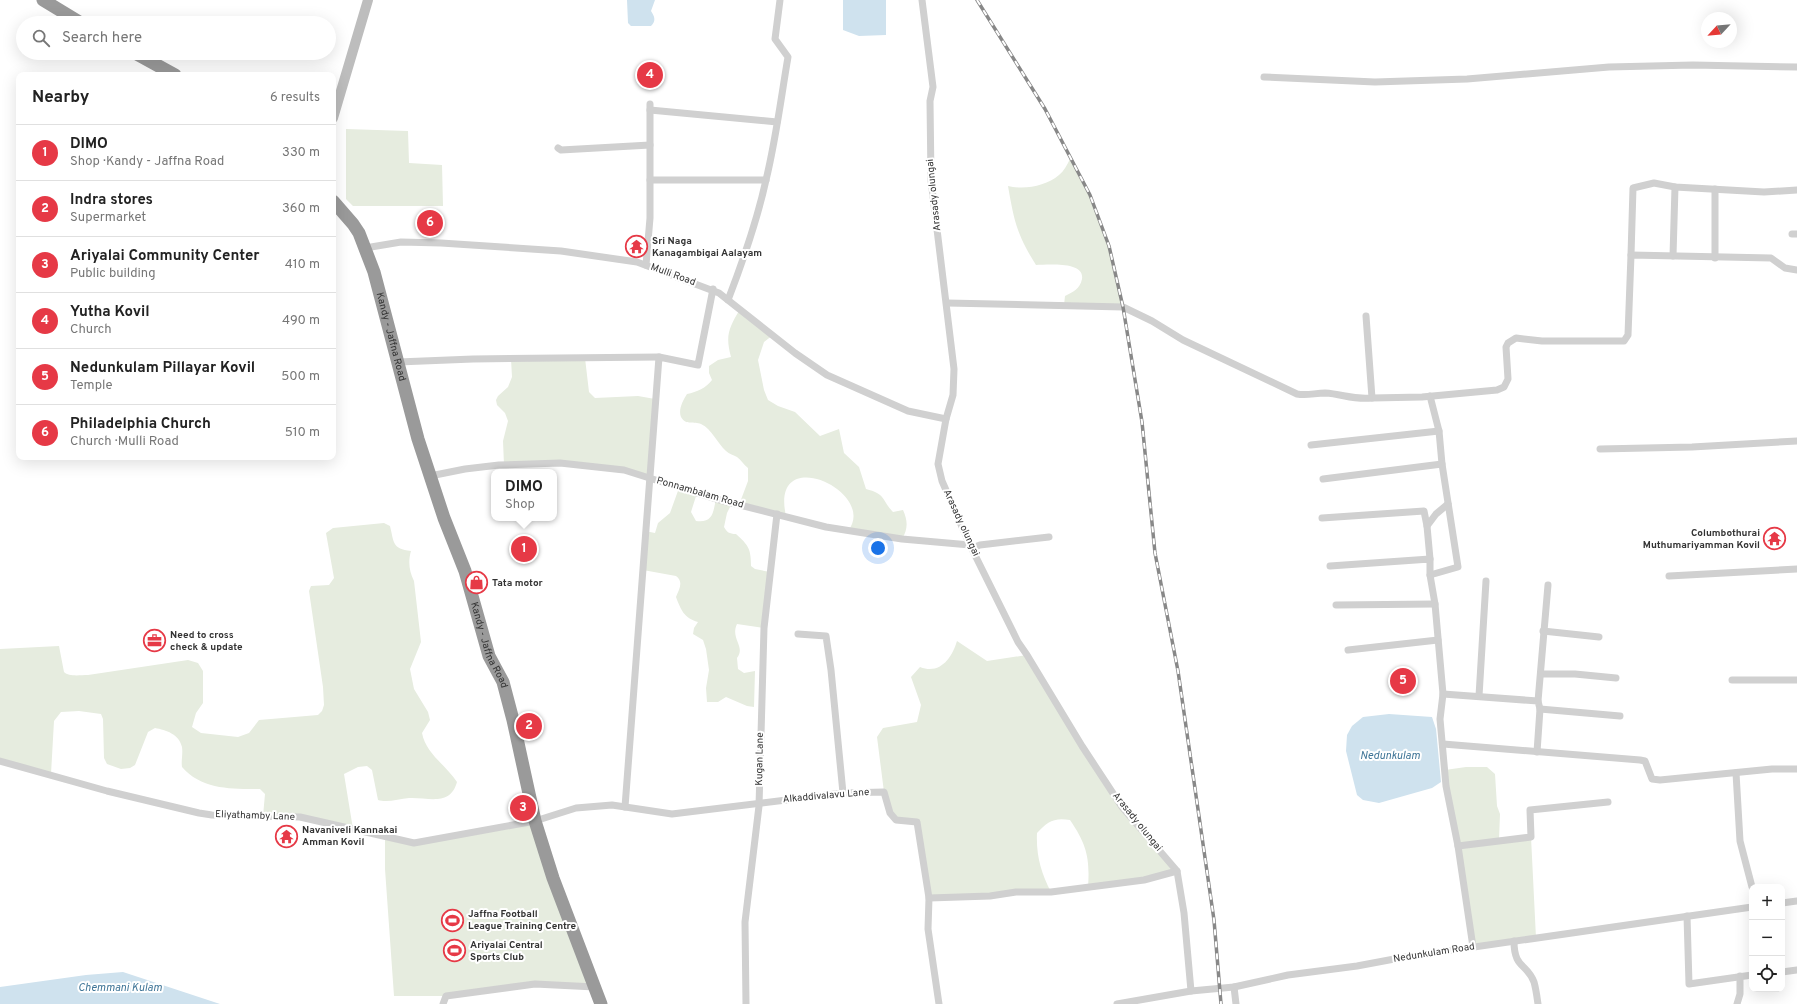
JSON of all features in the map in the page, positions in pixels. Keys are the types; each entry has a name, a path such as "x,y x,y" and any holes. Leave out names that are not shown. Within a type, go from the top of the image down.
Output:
{"highway":[{"path":"42,0 69,16"},
{"path":"147,60 169,72"},
{"name":"Kandy - Jaffna Road","path":"336,204 353,224 365,248 374,272 418,440 465,571 489,656 503,682 512,715 535,821 552,878 601,1004"}],"street":[{"path":"336,108 368,0"},
{"path":"728,300 742,261 766,180 778,122 788,56 775,39 780,0"},
{"name":"Arasady olungai","path":"922,0 933,87 930,101 931,180 954,369 953,395 946,418 938,464 942,481 971,546 1018,642 1028,655 1082,746 1122,807 1177,871"},
{"path":"1264,77 1375,82 1474,79 1609,67 1693,65 1797,67"},
{"path":"646,265 650,218 650,107 778,122"},
{"path":"558,148 561,150 650,145"},
{"path":"650,180 766,180"},
{"path":"947,302 1123,307 1152,321 1183,340 1297,394 1306,396 1324,393 1358,400 1475,393 1497,390 1504,387 1508,379 1506,348 1508,343 1516,338 1542,340 1624,341 1628,335 1633,188 1654,183 1675,186 1774,192 1797,190"},
{"path":"1673,256 1675,186"},
{"path":"1715,189 1715,258"},
{"name":"Mulli Road","path":"365,248 401,242 441,243 561,251 637,262 713,290 728,300 795,353 827,375 908,411 946,418"},
{"path":"1631,255 1771,258 1784,268 1797,270"},
{"path":"398,362 473,359 659,357 698,365 713,290"},
{"path":"1366,316 1372,398"},
{"path":"625,807 659,357"},
{"path":"1430,396 1439,431 1442,464 1458,567 1430,575"},
{"path":"1311,445 1439,431"},
{"path":"1600,449 1692,447 1797,441"},
{"name":"Ponnambalam Road","path":"430,476 478,467 560,463 624,470 717,499 826,527 902,540 971,546 1049,537"},
{"path":"1323,479 1442,464"},
{"path":"1427,526 1436,514 1448,504"},
{"path":"1322,518 1424,511 1427,526 1430,575 1435,604 1443,694 1440,719 1444,744 1446,786 1458,846 1473,947"},
{"name":"Kugan Lane","path":"746,1004 745,922 759,802 764,628 777,514"},
{"path":"1330,566 1430,559"},
{"path":"1669,576 1797,569"},
{"path":"1479,696 1486,581"},
{"path":"1537,752 1540,709 1538,701 1548,585"},
{"path":"1336,605 1435,604"},
{"path":"1543,630 1599,637"},
{"path":"798,634 826,636 831,670 843,793"},
{"path":"1348,650 1438,640"},
{"path":"1541,674 1574,674 1616,678"},
{"path":"1732,680 1797,680"},
{"path":"1443,694 1538,701"},
{"path":"1540,709 1620,716"},
{"path":"1444,744 1645,761 1652,779 1660,780 1772,769 1797,769"},
{"name":"Eliyathamby Lane","path":"0,761 106,791 199,813 212,815 300,817 414,843 535,821"},
{"path":"1736,773 1740,841 1751,884"},
{"name":"Alkaddivalavu Lane","path":"535,821 576,808 612,805 672,814 759,802 843,793 884,792 890,813 896,820 917,822 929,898 928,929 939,1004"},
{"path":"1458,846 1531,837 1530,810 1608,802"},
{"path":"929,898 990,896 1016,892 1051,892 1144,880 1177,871 1184,913 1191,991"},
{"path":"1785,903 1797,901"},
{"name":"Nedunkulam Road","path":"1117,1004 1191,991 1234,987 1288,975 1749,907"},
{"path":"1687,916 1689,984 1749,975"},
{"path":"1514,941 1514,953 1519,964 1530,975 1534,982 1538,1004"},
{"path":"1785,972 1797,970"},
{"path":"1737,1004 1740,994 1740,976"},
{"path":"443,1004 446,996 505,987 535,984 595,987"},
{"path":"1234,987 1236,1004"}],"shaded area":[{"path":"346,129 408,131 409,163 442,165 443,206 353,206 346,199"},
{"path":"1070,159 1090,195 1109,246 1123,307 1064,305 1065,296 1073,292 1080,285 1082,279 1081,273 1078,269 1064,265 1036,265 1020,236 1012,209 1008,186 1021,188 1048,182 1061,173"},
{"path":"740,309 773,335 764,342 758,360 764,390 768,400 778,406 795,412 820,436 839,429 844,453 859,467 866,489 880,495 893,512 903,510 907,525 902,539 848,531 854,516 849,502 838,489 822,481 806,478 793,481 785,494 786,516 739,505 748,481 748,468 737,457 726,451 705,426 683,420 680,411 687,394 701,389 712,380 709,373 709,366 718,360 731,357 728,337 733,321"},
{"path":"585,358 589,392 595,398 638,396 655,399 649,478 624,470 560,463 504,465 503,441 508,421 505,413 497,405 496,400 498,396 508,387 512,377 511,359"},
{"path":"679,488 697,493 691,512 696,521 709,519 713,513 716,499 732,503 727,513 724,527 728,532 736,534 746,544 750,555 751,566 755,569 770,572 764,628 737,624 735,629 740,650 737,658 738,669 744,673 755,671 754,707 747,706 726,697 718,702 707,702 706,688 709,670 706,649 703,640 693,634 694,628 698,622 686,616 676,597 680,586 680,581 676,576 643,570 645,531 655,533 658,523 670,513"},
{"path":"384,523 390,526 395,544 400,548 411,551 410,566 414,581 421,642 410,669 414,689 428,712 430,720 422,733 424,740 432,753 457,782 454,790 449,795 438,799 409,798 389,801 378,800 372,770 367,766 358,767 344,774 353,829 333,824 263,816 265,794 260,789 218,787 190,775 182,767 182,747 178,739 172,733 163,730 155,728 148,732 135,765 130,768 121,769 107,764 104,758 103,719 101,714 79,711 61,712 54,721 51,774 0,761 0,649 59,646 64,672 69,675 88,675 188,660 198,663 203,671 203,703 196,713 192,727 201,733 238,737 249,733 259,720 318,715 322,711 324,705 323,687 309,591 311,586 329,585 334,578 326,533 333,528"},
{"path":"957,641 987,661 1027,655 1122,807 1177,871 1088,888 1088,860 1084,845 1070,820 1060,819 1051,821 1037,833 1037,849 1040,864 1044,878 1051,892 929,898 917,823 896,820 884,792 877,737 883,728 917,722 921,705 911,677 920,667 934,669 939,667 948,659"},
{"path":"1466,767 1487,767 1495,774 1497,806 1500,814 1499,840 1531,837 1536,938 1473,947 1445,770"},
{"name":"Jaffna Football League Training Centre","path":"535,821 595,987 535,984 446,996 394,996 385,869 385,836 414,843"}],"water":[{"path":"627,0 655,0 651,11 654,21 651,26 631,26 628,23"},
{"path":"843,0 886,0 886,35 859,36 843,30"},
{"name":"Nedunkulam","path":"1389,714 1432,717 1436,729 1441,782 1432,788 1379,803 1363,800 1357,795 1346,751 1347,735 1352,726 1363,717"},
{"name":"Chemmani Kulam","path":"123,972 220,1004 0,1004 0,987 86,975"}],"railway":[{"path":"977,0 1045,109 1090,195 1109,246 1123,307 1142,422 1155,553 1178,671 1214,920 1221,1004"}],"place":[{"name":"Yutha Kovil","path":"650,75"},
{"name":"Philadelphia Church","path":"430,223"},
{"name":"Sri Naga Kanagambigai Aalayam","path":"637,247"},
{"name":"Columbothurai Muthumariyamman Kovil","path":"1775,539"},
{"name":"DIMO","path":"524,549"},
{"name":"Tata motor","path":"477,583"},
{"name":"Need to cross check & update","path":"154,641"},
{"name":"Nedunkulam Pillayar Kovil","path":"1403,681"},
{"name":"Indra stores","path":"529,726"},
{"name":"Ariyalai Community Center","path":"523,808"},
{"name":"Navaniveli Kannakai Amman Kovil","path":"286,836"},
{"name":"Jaffna Football League Training Centre","path":"453,920"},
{"name":"Ariyalai Central Sports Club","path":"454,951"}]}
